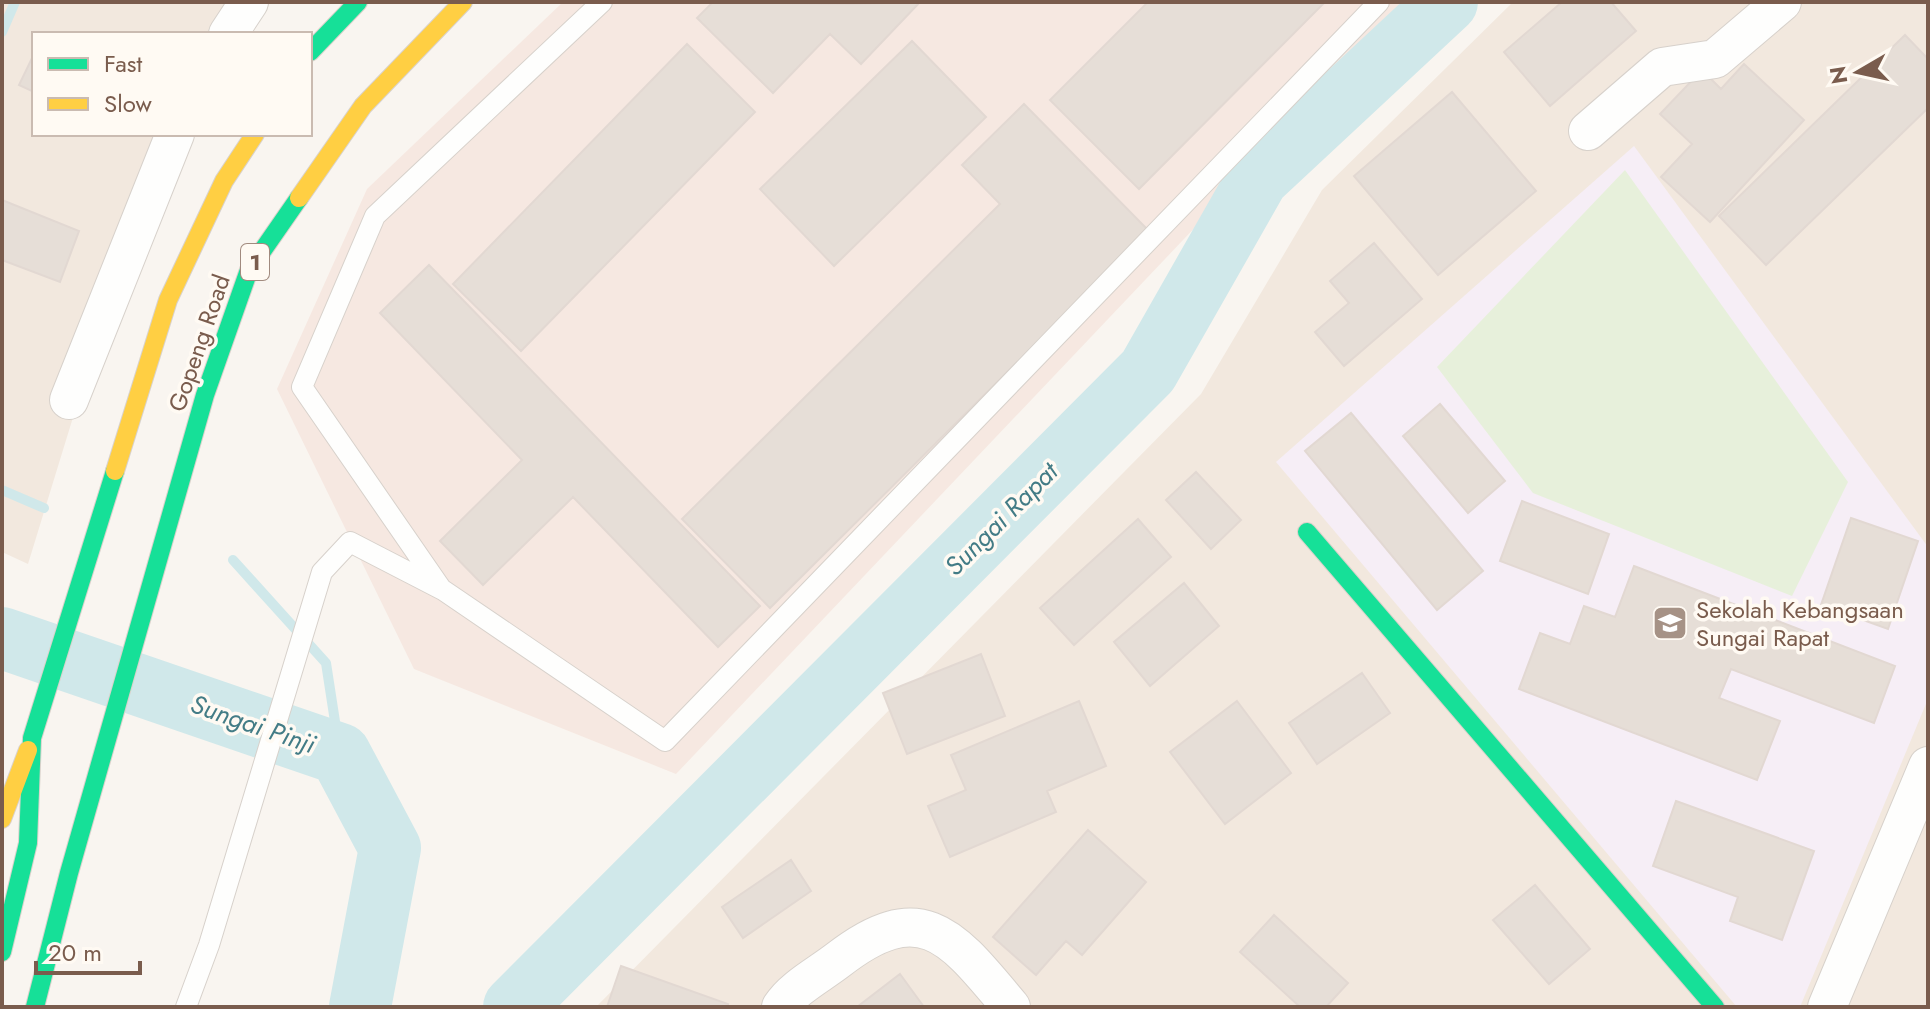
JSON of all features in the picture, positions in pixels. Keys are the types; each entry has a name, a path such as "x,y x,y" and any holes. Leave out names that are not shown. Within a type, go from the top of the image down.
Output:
{"main road":[{"path":"312,48 347,2"},
{"path":"312,49 358,2"},
{"name":"Gopeng Road","path":"69,873 205,395 249,270 363,106 463,2"},
{"name":"Gopeng Road","path":"32,738 168,300 224,181 254,136"},
{"path":"1307,532 1715,1007"},
{"path":"2,819 32,738"},
{"path":"2,952 28,843 32,738"},
{"path":"35,1007 69,873"},
{"name":"1","path":"50,1007 69,873"}],"street":[{"path":"229,32 249,2"},
{"path":"1588,131 1662,67 1715,59 1782,2"},
{"path":"69,400 174,136"},
{"path":"1827,1007 1924,789"},
{"path":"783,1004 858,944 886,929 911,925 946,937 1011,1007"}],"lane":[{"path":"443,590 302,387 375,216 602,2"},
{"path":"186,1007 209,945 322,572 350,542 443,590 665,741 1379,2"}],"shaded area":[{"path":"2,2 231,2 215,32 32,32 32,136 159,136 28,564 2,552"},
{"path":"563,2 1409,2 676,774 414,669 277,389 367,189"},
{"path":"1513,2 1928,2 1928,1007 596,1007 1201,394 1322,190"},
{"name":"Sekolah Kebangsaan Sungai Rapat","path":"1634,146 1928,547 1928,699 1800,1007 1737,1007 1276,462"}],"green space":[{"path":"1625,170 1848,482 1792,596 1533,493 1437,367"}],"building":[{"path":"713,2 920,2 861,64 830,34 773,93 697,18"},
{"path":"1148,2 1325,2 1139,189 1050,100"},
{"path":"1562,2 1611,2 1636,31 1550,106 1504,52"},
{"path":"1905,35 1928,59 1928,108 1766,265 1719,216"},
{"path":"912,41 986,117 834,266 760,189"},
{"path":"687,44 755,112 521,351 453,284"},
{"path":"32,58 32,91 19,85"},
{"path":"1744,64 1804,120 1710,222 1661,177 1692,144 1660,114 1702,70 1721,89"},
{"path":"1452,92 1536,191 1438,275 1354,176"},
{"path":"1024,104 1149,231 770,608 682,519 1000,204 962,165"},
{"path":"2,200 79,231 60,282 2,260"},
{"path":"1374,243 1422,299 1344,366 1315,332 1349,303 1330,281"},
{"path":"429,265 760,606 718,647 573,497 483,585 440,541 522,460 380,313"},
{"path":"1440,404 1505,481 1468,513 1403,436"},
{"path":"1351,413 1483,571 1437,610 1305,451"},
{"path":"1196,472 1241,520 1211,549 1166,500"},
{"path":"1522,501 1609,534 1588,594 1500,561"},
{"path":"1851,518 1918,541 1888,629 1821,605"},
{"path":"1138,519 1171,557 1074,645 1040,608"},
{"path":"1634,566 1895,666 1874,723 1731,669 1719,698 1780,721 1757,780 1519,689 1540,633 1570,644 1584,606 1615,617"},
{"path":"1184,583 1219,626 1150,686 1114,642"},
{"path":"981,654 1005,716 907,754 883,693"},
{"path":"1362,673 1390,713 1317,764 1289,723"},
{"path":"1079,701 1106,766 1047,791 1056,812 950,857 928,806 966,790 951,755"},
{"path":"1237,701 1291,773 1225,824 1170,752"},
{"path":"1676,801 1814,851 1782,940 1730,921 1738,897 1653,866"},
{"path":"1088,830 1146,882 1082,955 1066,941 1036,975 993,937"},
{"path":"791,860 811,891 743,938 722,907"},
{"path":"1535,885 1590,949 1549,984 1493,920"},
{"path":"1274,915 1348,983 1326,1007 1300,1007 1240,952"},
{"path":"621,966 728,1004 727,1007 607,1007"},
{"path":"900,974 924,1007 857,1007"}],"waterway":[{"path":"2,32 15,2"},
{"name":"Sungai Rapat","path":"514,1007 1148,371 1258,178 1447,2"},
{"path":"2,490 44,508"},
{"path":"233,560 326,663 340,754"},
{"name":"Sungai Pinji","path":"2,638 340,754 390,848 360,1007"}],"traffic: fast":[{"path":"312,50 358,2"},
{"path":"35,1007 69,873 205,395 249,270 299,198"},
{"path":"2,952 28,843 32,738 115,471"},
{"path":"1307,532 1715,1007"}],"traffic: slow":[{"path":"299,198 363,106 463,2"},
{"path":"115,471 168,300 224,181 254,136"},
{"path":"2,819 28,750"}],"place":[{"name":"Sekolah Kebangsaan Sungai Rapat","path":"1670,623"}]}
